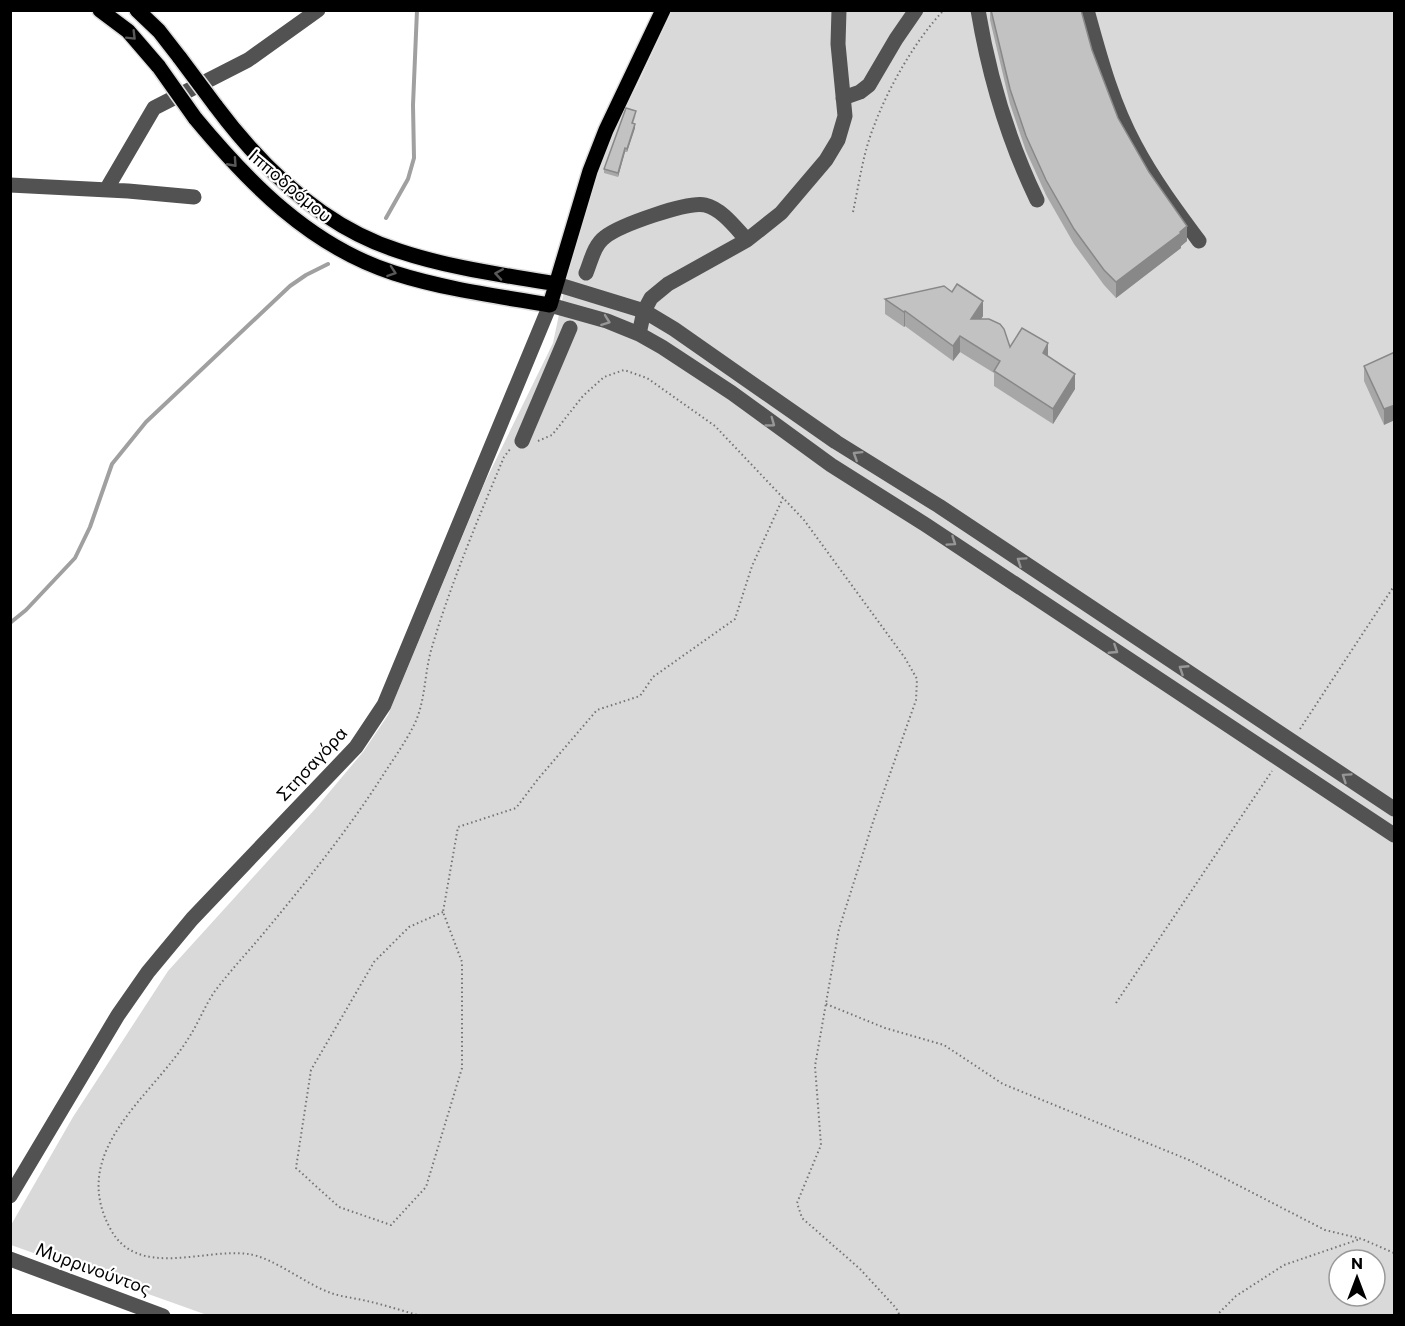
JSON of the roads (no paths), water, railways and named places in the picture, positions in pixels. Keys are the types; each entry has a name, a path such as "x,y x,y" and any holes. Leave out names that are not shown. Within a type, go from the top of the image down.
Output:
{"main road":[{"name":"Ιπποδρόμου","path":"100,10 128,31 159,67 195,118 233,163 264,194 300,224 342,250 391,272 471,292 550,305"},
{"name":"Ιπποδρόμου","path":"137,10 159,32 266,167 313,206 353,231 390,248 474,270 556,284"},
{"path":"550,305 590,171 606,130 663,10"}],"street":[{"path":"106,190 154,108 248,60 318,10"},
{"path":"639,334 644,311 651,298 669,284 747,240 781,213 826,160 840,132 844,116 838,44 839,10"},
{"path":"843,98 869,86 916,10"},
{"path":"978,10 994,87 1013,144 1037,200"},
{"path":"1087,10 1109,85 1135,145 1157,184 1199,241"},
{"path":"10,185 194,197"},
{"path":"586,273 596,247 604,237 621,227 686,205 704,204 716,210 747,240"},
{"path":"556,284 589,292 644,311 706,350 836,442 939,507 1395,809"},
{"path":"550,305 608,321 662,347 732,393 831,465 926,525 1395,835"},
{"name":"Στησαγόρα","path":"10,1196 118,1015 148,972 192,919 356,747 384,705 550,305"},
{"path":"522,441 570,327"},
{"path":"926,525 939,507"},
{"name":"Μυρρινούντος","path":"10,1259 163,1316"}],"waterway":[{"path":"386,218 408,179 414,158 413,105 417,10"},
{"path":"10,623 26,610 75,558 90,527 112,464 146,422 290,286 328,264"}],"tunnel":[{"path":"571,325 586,273"}]}
